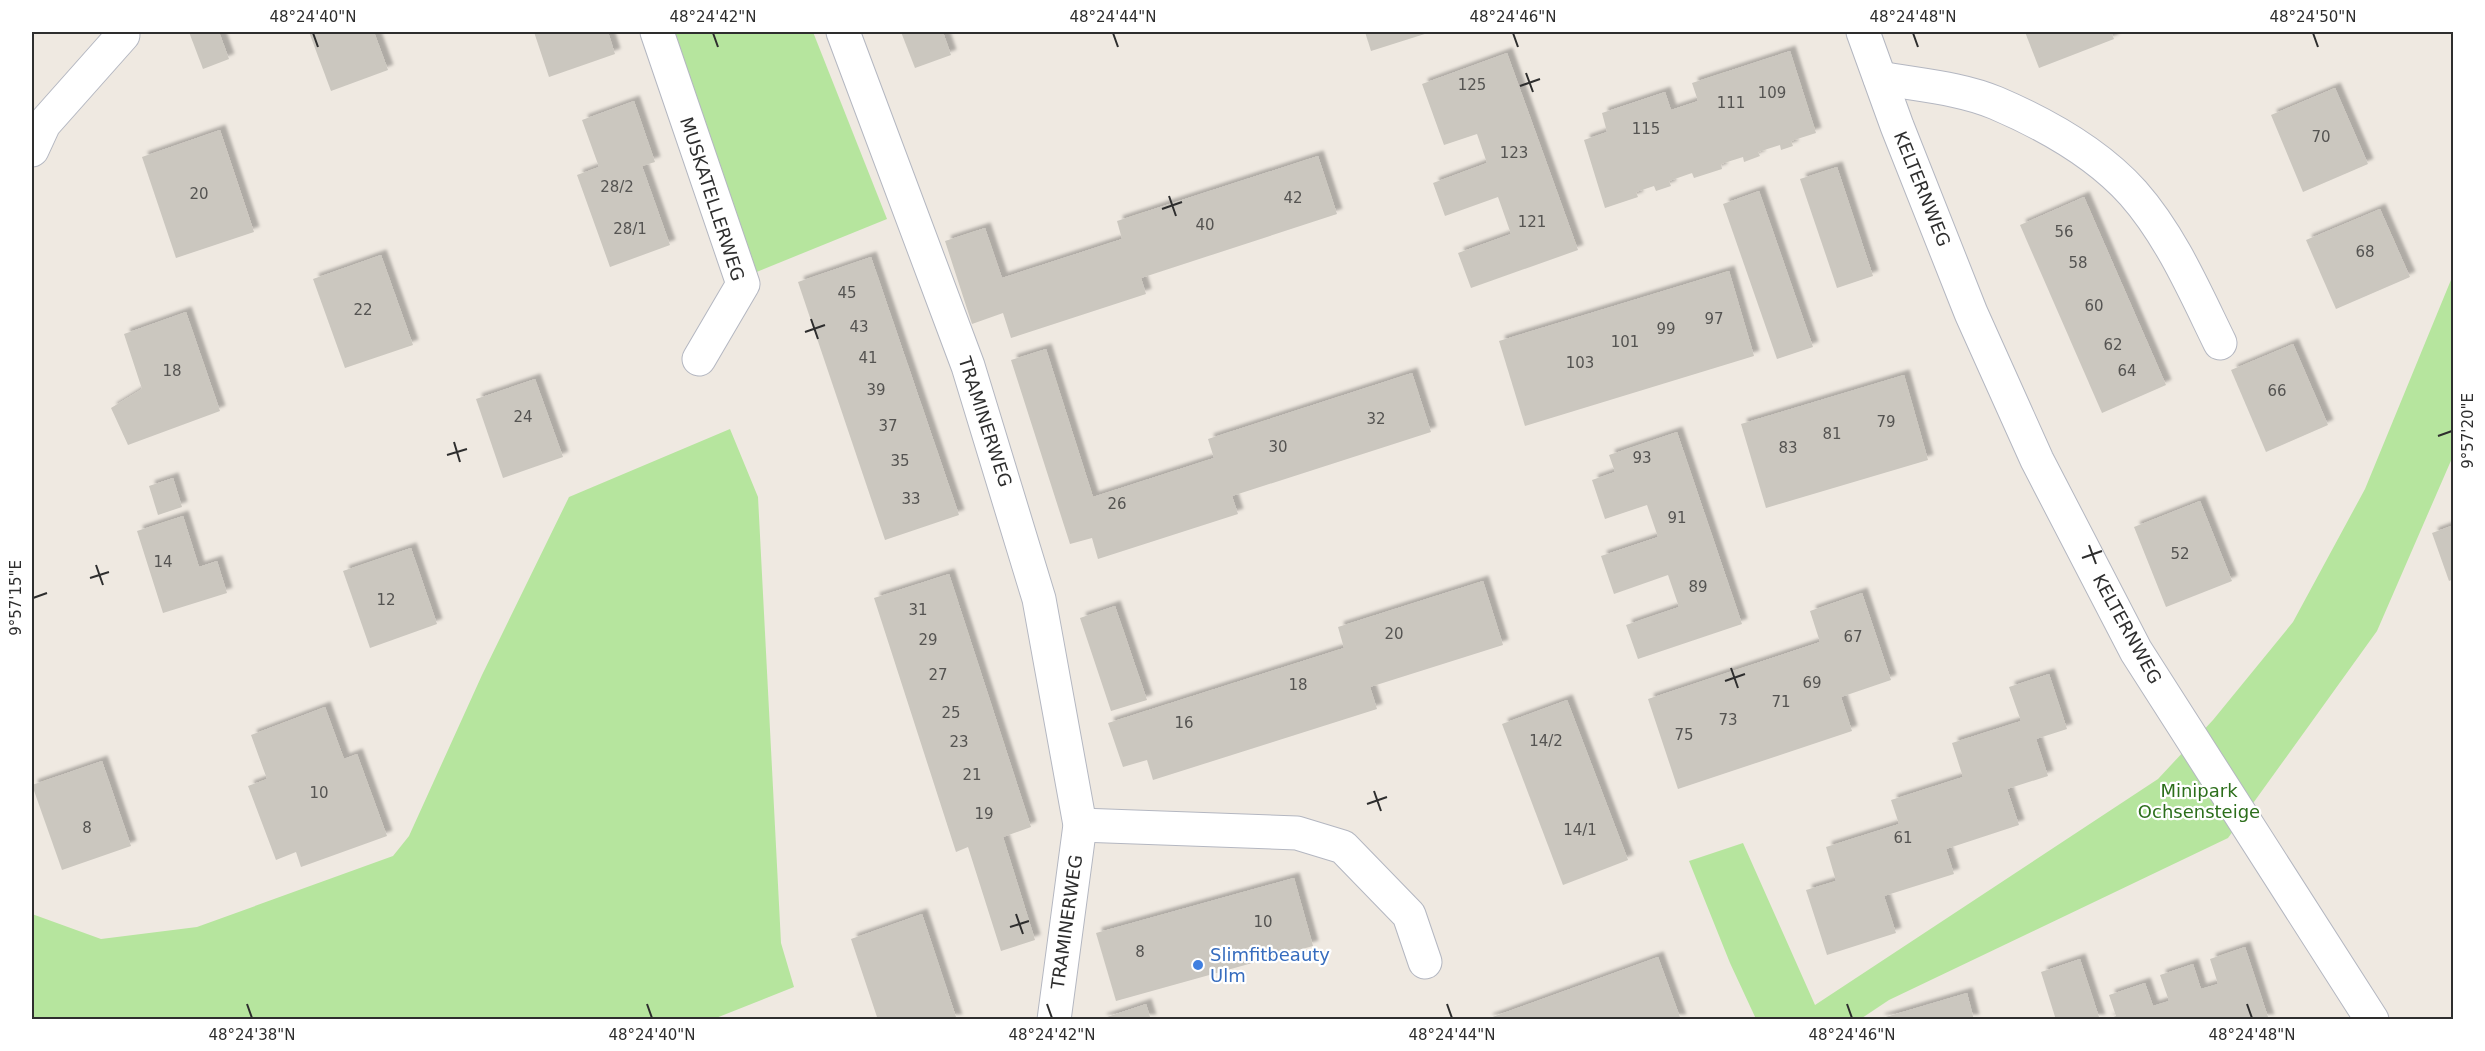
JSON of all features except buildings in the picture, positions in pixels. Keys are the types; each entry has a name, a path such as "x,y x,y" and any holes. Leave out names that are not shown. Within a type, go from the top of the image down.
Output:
{"street":[{"name":"MUSKATELLERWEG","path":"657,32 743,284 699,359"},
{"name":"TRAMINERWEG","path":"843,32 968,366 1040,598 1080,825 1054,1020"},
{"name":"KELTERNWEG","path":"1863,32 1971,313 2037,460 2131,641 2372,1020"},
{"path":"32,150 44,124 123,35"},
{"path":"1880,78 1948,90 1995,102 2094,156 2133,193 2164,235 2220,343"},
{"path":"1080,825 1297,833 1343,847 1409,915 1425,962"}],"green space":[{"path":"665,32 813,32 887,219 749,275"},
{"name":"Minipark Ochsensteige","path":"2453,275 2453,456 2377,631 2228,838 1889,1000 1859,1020 1756,1019 1730,963 1689,861 1743,843 1815,1005 2158,779 2213,720 2293,622 2365,489"},
{"path":"730,429 758,497 781,943 794,987 711,1020 32,1019 32,914 101,939 197,927 393,856 409,836 482,675 569,497"}],"place":[{"name":"Slimfitbeauty Ulm","path":"1198,965"}]}
